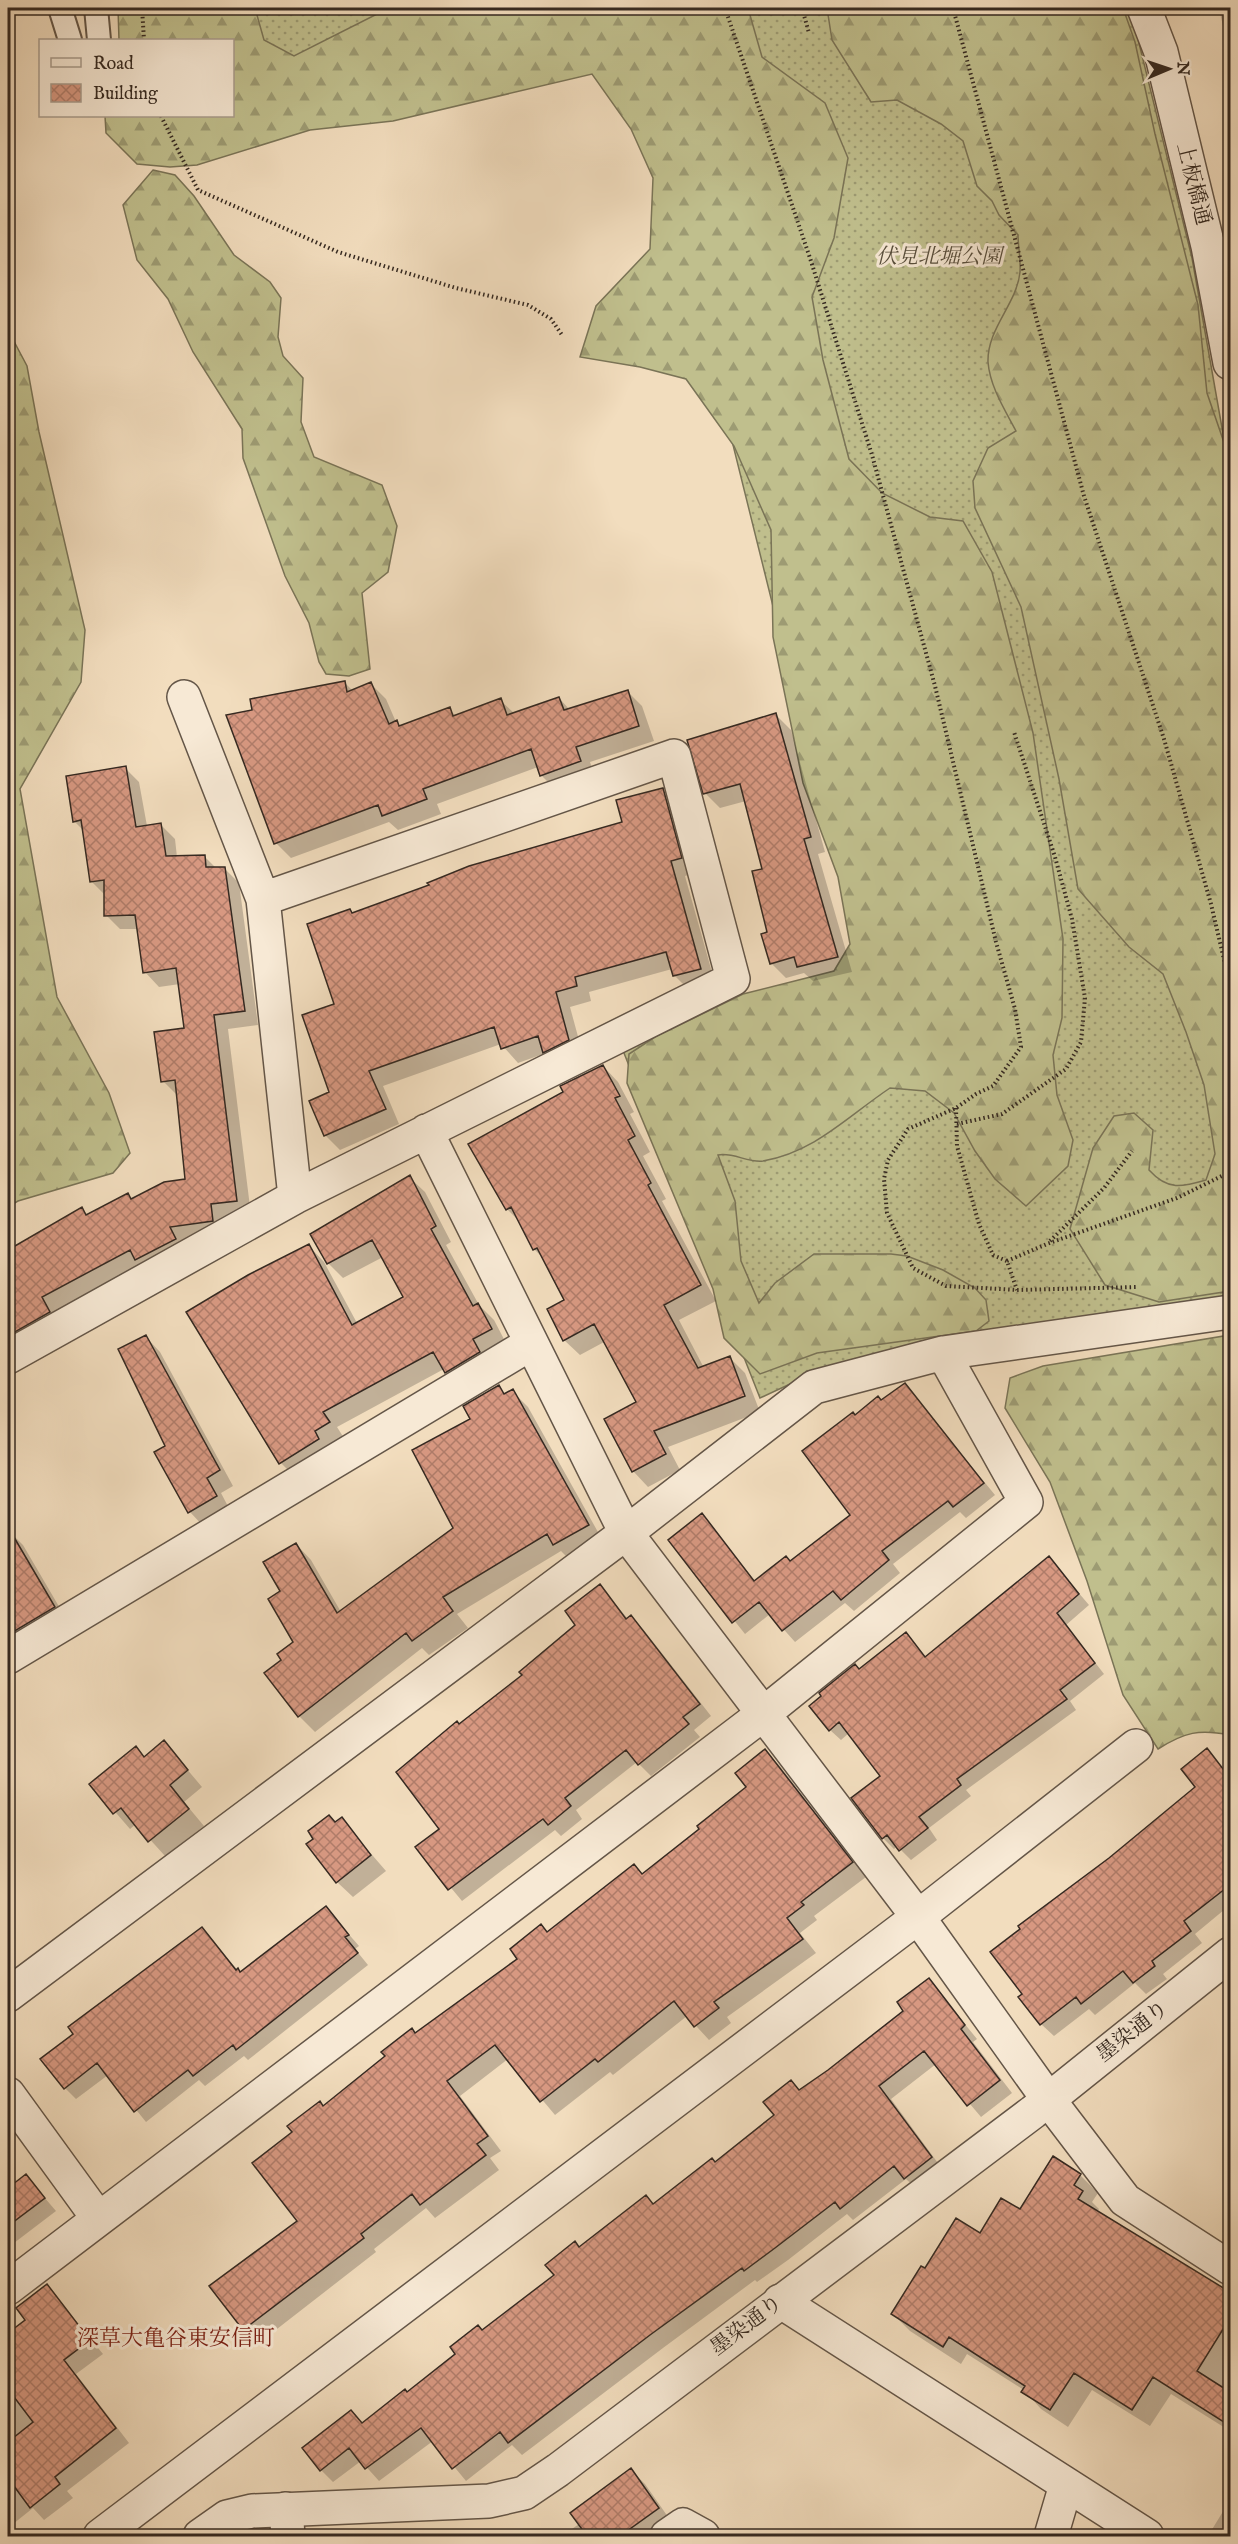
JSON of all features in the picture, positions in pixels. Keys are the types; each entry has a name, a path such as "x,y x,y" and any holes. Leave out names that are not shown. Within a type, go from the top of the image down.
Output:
{"street":[{"name":"上板橋通","path":"1144,8 1161,52 1208,246 1230,363"},
{"path":"184,698 263,900 295,1197"},
{"path":"8,1357 295,1197 733,979 674,756 263,900"},
{"path":"426,1131 626,1533 762,1715 918,1917 1048,2099 1125,2200 1230,2268"},
{"path":"8,1995 626,1533 814,1388 943,1353 1230,1312"},
{"path":"8,1657 530,1344"},
{"path":"8,2288 762,1715 1026,1502 943,1353"},
{"path":"100,2536 918,1917 1136,1746"},
{"name":"墨染通り","path":"200,2536 227,2517 252,2511 287,2523 489,2501 524,2493 558,2470 1048,2099 1230,1954"},
{"path":"8,2094 98,2218"},
{"path":"780,2301 1147,2536"},
{"path":"1051,2536 1066,2485"},
{"path":"667,2536 683,2525 703,2536"}],"lane":[{"path":"60,8 70,39"},
{"path":"96,8 99,39"}],"path":[{"path":"142,8 144,39"},
{"path":"241,8 301,12 315,8"},
{"path":"724,8 810,258 872,455 934,686 1015,1009 1021,1047 993,1086 976,1094 956,1108 908,1129 888,1160 884,1179 887,1213 913,1268 946,1286 1017,1290 1149,1286"},
{"path":"802,8 809,33"},
{"path":"953,8 1084,496 1164,739 1211,904 1230,985"},
{"path":"162,117 198,190 338,252 456,288 528,305 551,319 562,335"},
{"path":"957,1124 1002,1114 1066,1069 1082,1042 1085,998 1072,919 1055,857 1014,732"},
{"path":"956,1108 957,1146 979,1224 993,1255 1007,1261 1047,1244 1177,1198 1230,1172"},
{"path":"1047,1244 1104,1188 1132,1151"},
{"path":"1007,1261 1017,1290"}],"green space":[{"path":"118,8 255,8 264,40 294,56 381,12 408,8 748,8 762,57 825,103 848,158 834,238 812,297 823,360 849,459 882,493 930,517 963,521 992,572 1033,733 1063,939 1062,1018 1053,1055 1057,1095 1073,1140 1068,1166 1026,1206 995,1179 975,1151 954,1113 925,1091 890,1088 830,1132 799,1150 782,1156 757,1161 724,1154 718,1155 735,1201 741,1261 759,1303 775,1283 814,1254 907,1256 943,1270 975,1288 986,1300 989,1321 976,1331 817,1353 760,1374 724,1338 713,1289 627,1083 629,1054 655,1037 743,994 834,971 850,944 838,877 803,783 773,637 771,530 734,446 686,379 640,367 580,357 596,306 650,249 653,178 631,129 592,74 393,121 310,130 197,165 170,167 137,164 106,133 105,117 234,117 234,39 119,39"},
{"name":"伏見北堀公園","path":"138,8 1127,8 1136,31 1192,258 1230,473 1230,1299 820,1370 760,1398 622,1048 865,960 796,699 650,110 601,55 234,116 234,39"},
{"path":"827,8 1123,8 1135,42 1155,134 1198,305 1207,393 1230,460 1230,1291 1159,1302 1105,1285 1070,1229 1093,1148 1114,1116 1134,1113 1153,1130 1149,1170 1156,1177 1176,1186 1206,1180 1215,1154 1204,1085 1163,974 1129,947 1078,889 1059,779 1021,607 975,508 973,481 988,448 1016,431 995,389 988,362 992,338 1018,284 1020,267 1018,235 999,215 992,201 977,186 963,141 941,124 897,100 871,102 832,40"},
{"path":"153,170 175,175 194,196 234,255 270,282 281,298 278,337 283,356 303,378 301,422 314,457 382,485 397,526 388,572 362,593 370,669 349,676 326,674 319,662 309,623 285,576 243,458 242,429 193,352 168,299 137,260 123,205"},
{"path":"8,330 27,366 39,432 85,630 81,682 20,789 57,997 109,1093 130,1153 113,1173 18,1201 8,1207"},
{"path":"1230,1335 1230,1735 1209,1732 1192,1733 1158,1749 1123,1695 1087,1581 1050,1482 1005,1408 1010,1378 1043,1366"}],"building":[{"path":"345,681 347,692 371,682 389,724 397,720 399,726 450,707 453,716 501,698 507,715 559,697 564,710 628,690 639,726 576,747 581,761 540,776 531,749 423,789 427,799 382,816 378,805 274,844 226,715 252,710 250,699"},
{"path":"776,713 811,837 804,839 838,957 797,967 794,957 770,964 761,934 767,932 752,871 762,869 740,784 703,794 687,740"},
{"path":"126,766 136,827 161,823 166,856 205,855 206,867 225,867 245,1011 214,1015 237,1201 211,1204 213,1221 170,1227 176,1239 135,1260 130,1250 42,1297 50,1312 8,1336 8,1250 82,1207 86,1215 128,1193 131,1199 164,1182 185,1179 175,1080 161,1082 154,1032 184,1028 176,968 143,973 135,915 104,916 104,880 90,882 81,820 73,822 66,776"},
{"path":"663,788 682,858 671,861 701,969 673,976 666,952 575,977 577,986 556,992 569,1040 543,1053 538,1036 501,1049 494,1027 369,1071 386,1109 324,1136 309,1101 329,1092 302,1015 334,1004 307,924 350,909 352,913 429,885 427,883 469,866 622,822 616,800"},
{"path":"603,1065 620,1096 615,1098 635,1136 628,1140 651,1183 648,1185 701,1285 664,1305 698,1368 730,1356 745,1396 654,1431 666,1454 632,1472 604,1419 636,1402 594,1324 563,1341 547,1309 564,1300 537,1248 533,1250 511,1207 506,1210 468,1144 563,1092 560,1086"},
{"path":"410,1175 436,1226 431,1229 473,1306 478,1303 492,1329 473,1339 480,1352 445,1373 433,1352 323,1412 330,1422 315,1431 319,1439 279,1464 186,1312 248,1275 309,1244 352,1325 403,1297 372,1240 327,1264 310,1234"},
{"path":"146,1335 220,1470 207,1478 217,1496 188,1513 154,1452 165,1446 118,1349"},
{"path":"905,1383 984,1483 953,1507 948,1501 882,1551 889,1560 841,1600 833,1591 782,1631 759,1602 732,1623 668,1540 702,1513 754,1581 786,1556 790,1561 850,1515 802,1451 853,1412 855,1415 878,1396 881,1400"},
{"path":"499,1385 504,1394 513,1389 589,1525 553,1545 547,1534 443,1597 453,1611 412,1641 406,1633 298,1717 264,1673 281,1660 277,1654 293,1642 268,1599 280,1591 263,1562 296,1543 337,1613 453,1528 412,1450 470,1419 463,1406"},
{"path":"8,1527 55,1607 8,1635"},
{"path":"1049,1556 1079,1594 1057,1613 1095,1663 1060,1690 1067,1699 957,1779 961,1785 919,1817 928,1828 899,1851 887,1835 882,1839 851,1798 880,1776 839,1722 829,1731 809,1706 821,1696 819,1693 855,1664 859,1669 906,1632 925,1657"},
{"path":"600,1584 626,1619 631,1615 700,1704 683,1717 689,1724 638,1765 626,1750 565,1798 571,1806 548,1825 543,1819 448,1890 415,1847 439,1829 396,1772 457,1721 459,1724 522,1675 519,1672 575,1625 565,1611"},
{"path":"164,1740 188,1770 170,1785 189,1809 148,1842 121,1808 113,1814 89,1784 136,1746 144,1757"},
{"path":"1207,1748 1230,1778 1230,1885 1184,1921 1191,1931 1152,1961 1155,1966 1133,1983 1123,1971 1081,2004 1076,1997 1040,2025 1018,1997 1022,1994 990,1952 1020,1929 1018,1926 1109,1858 1195,1787 1181,1769"},
{"path":"765,1749 853,1862 801,1902 804,1905 787,1918 803,1939 714,2002 719,2008 694,2027 674,2001 598,2062 595,2059 540,2102 495,2045 447,2081 488,2136 477,2144 486,2155 420,2205 412,2194 361,2234 364,2238 243,2330 209,2286 297,2221 252,2163 292,2132 287,2126 320,2101 323,2106 385,2056 381,2052 412,2028 415,2033 517,1959 510,1949 541,1924 547,1932 634,1864 642,1874 699,1829 697,1826 746,1787 735,1773"},
{"path":"329,1815 335,1822 342,1817 371,1855 336,1883 306,1844 313,1839 308,1831"},
{"path":"326,1906 349,1935 345,1937 358,1953 236,2050 233,2045 193,2076 188,2070 134,2112 97,2063 64,2089 40,2059 73,2034 68,2027 202,1927 240,1972"},
{"path":"929,1978 965,2025 961,2029 1000,2080 967,2106 924,2051 879,2086 932,2157 904,2179 894,2166 840,2209 835,2202 744,2271 742,2268 650,2335 508,2443 500,2432 452,2469 421,2428 365,2469 349,2448 320,2471 302,2448 351,2410 362,2423 405,2389 407,2392 455,2354 450,2347 478,2325 482,2330 554,2275 545,2265 575,2241 579,2247 646,2195 653,2204 712,2158 715,2162 774,2115 763,2102 791,2080 799,2090 828,2070 903,2011 897,2002"},
{"path":"1053,2156 1081,2174 1074,2185 1083,2191 1078,2199 1230,2292 1230,2318 1197,2371 1230,2392 1230,2426 1153,2377 1132,2410 1074,2373 1050,2410 1021,2392 1025,2386 949,2337 943,2347 891,2314 921,2266 925,2268 956,2218 980,2233 1001,2198 1020,2209"},
{"path":"26,2174 45,2198 8,2226 8,2188"},
{"path":"47,2284 90,2340 64,2360 116,2428 55,2477 60,2484 30,2508 8,2478 8,2442 33,2422 8,2389 8,2333 25,2320 16,2308"},
{"path":"631,2468 659,2508 620,2536 587,2536 570,2513"}],"district":[{"name":"深草大亀谷東安信町","path":"176,2339"}]}
